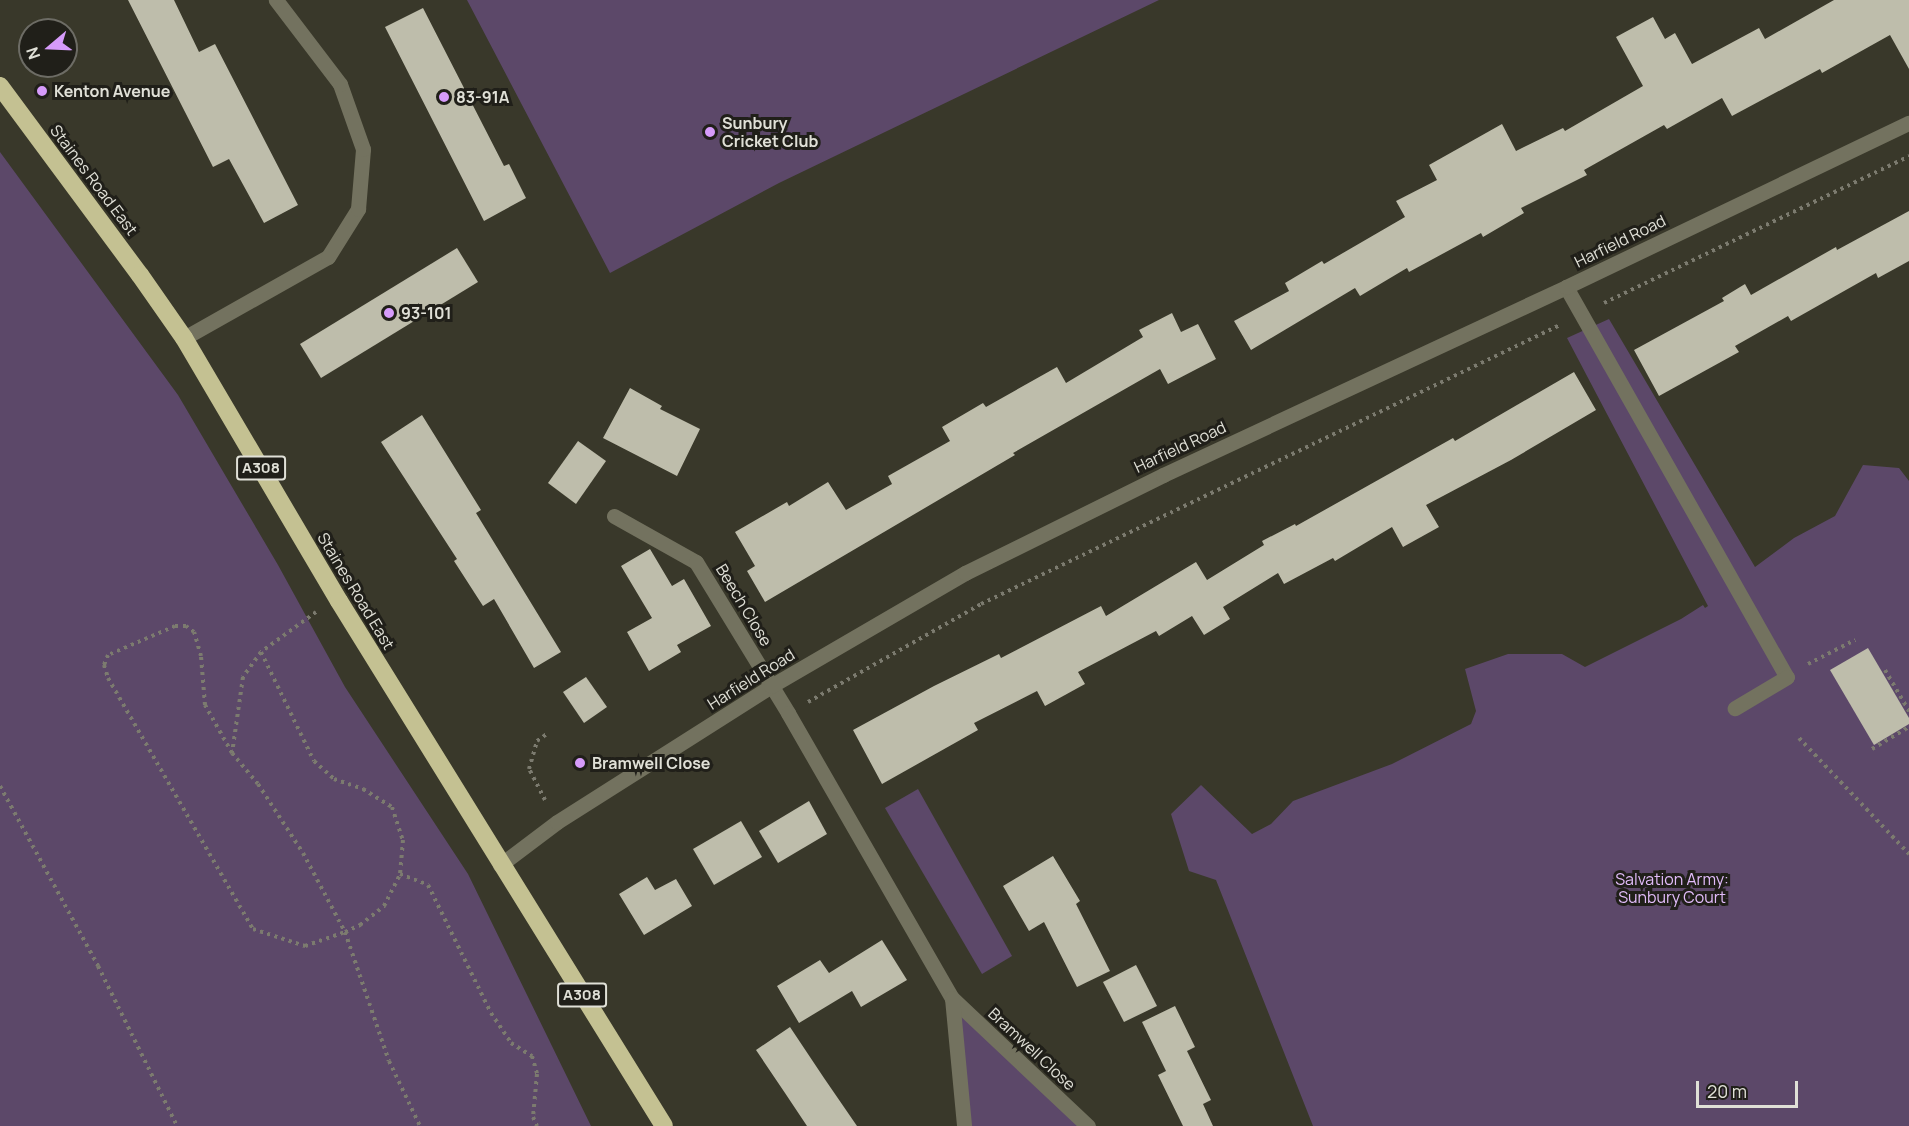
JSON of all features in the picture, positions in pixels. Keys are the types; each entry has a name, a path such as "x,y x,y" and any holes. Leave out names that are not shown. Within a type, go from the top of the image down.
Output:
{"highway":[{"name":"Staines Road East","path":"0,86 184,338 339,601 500,865 664,1126"}],"street":[{"path":"184,338 328,257 358,209 363,149 340,84 276,0"},
{"name":"Harfield Road","path":"500,865 557,822 771,686 965,573 1163,475 1566,287 1909,123"},
{"path":"1566,287 1786,677 1735,708"},
{"name":"Beech Close","path":"614,516 696,562 771,686"},
{"name":"Bramwell Close","path":"771,686 952,998 1088,1126"},
{"name":"Bramwell Close","path":"952,998 964,1126"}],"path":[{"path":"788,714 981,604 1909,156"},
{"path":"232,753 243,677 261,652 303,619 339,601"},
{"path":"261,652 314,761 334,779 363,789 392,807 403,840 400,873 384,906 360,926 345,932 305,946 253,929 108,678 104,665 108,655 175,626 186,626 194,632 201,656 206,705 232,753 258,784 303,853 345,932 389,1061 420,1126"},
{"path":"1786,677 1855,640"},
{"path":"1885,670 1909,711"},
{"path":"1872,749 1909,727"},
{"path":"548,733 537,741 529,769 557,822"},
{"path":"1799,738 1909,854"},
{"path":"0,786 98,966 177,1126"},
{"path":"400,873 428,885 492,1012 511,1043 532,1056 537,1074 533,1117 537,1126"}],"green space":[{"name":"Sunbury Cricket Club","path":"467,0 1159,0 779,183 610,273"},
{"path":"0,152 178,395 278,565 345,687 468,874 591,1126 0,1126"},
{"name":"Salvation Army: Sunbury Court","path":"1609,319 1755,567 1794,538 1835,516 1863,465 1899,468 1909,481 1909,1126 1313,1126 1216,880 1189,871 1171,814 1201,785 1252,834 1271,824 1293,801 1392,764 1471,724 1476,711 1465,669 1508,654 1562,654 1585,667 1681,619 1703,605 1705,608 1708,606 1567,338"},
{"path":"918,789 1012,956 982,974 885,808"},
{"path":"952,998 1088,1126 964,1126"}],"building":[{"path":"128,0 174,0 199,52 215,44 298,205 264,223 229,159 213,167"},
{"path":"1834,0 1909,0 1909,69 1890,35 1822,73 1820,69 1732,116 1722,98 1667,129 1664,125 1584,170 1587,175 1521,208 1524,213 1483,237 1481,233 1409,272 1407,268 1360,296 1355,288 1251,350 1234,321 1289,291 1285,283 1322,261 1324,264 1405,217 1396,201 1437,180 1429,165 1502,124 1516,151 1563,128 1565,131 1643,86 1616,37 1653,17 1665,39 1675,33 1692,64 1759,28 1765,39"},
{"name":"83-91A","path":"423,8 504,166 509,164 526,198 484,221 385,27"},
{"path":"1909,211 1909,261 1878,278 1876,273 1791,321 1788,316 1735,346 1739,352 1659,396 1634,350 1724,301 1722,298 1745,284 1751,295 1836,247 1837,250"},
{"name":"93-101","path":"457,248 478,282 321,378 300,344"},
{"path":"1172,313 1181,332 1198,324 1216,359 1168,384 1160,369 1013,453 1015,455 765,602 747,571 755,566 735,532 787,502 789,506 828,482 846,510 892,484 888,476 950,441 942,427 983,403 986,407 1057,367 1066,383 1143,337 1139,330"},
{"path":"1574,372 1596,410 1511,460 1426,505 1439,527 1403,547 1392,527 1335,561 1333,558 1284,584 1278,573 1223,607 1230,619 1204,635 1192,616 1159,636 1156,631 1078,672 1085,684 1045,706 1037,691 974,723 978,730 882,784 853,730 934,686 999,654 1001,658 1101,606 1106,616 1196,562 1207,580 1264,545 1262,541 1295,524 1296,526 1453,438 1455,441"},
{"path":"630,388 662,406 660,409 700,429 677,476 603,438"},
{"path":"422,415 481,510 476,513 561,652 534,668 494,599 483,606 454,561 457,559 381,442"},
{"path":"578,441 606,461 576,504 548,483"},
{"path":"650,549 672,586 684,579 711,626 677,645 681,652 649,671 627,632 652,618 621,566"},
{"path":"1868,648 1909,718 1909,724 1874,745 1830,670"},
{"path":"586,677 607,707 584,723 563,692"},
{"path":"809,801 827,834 778,863 759,831"},
{"path":"741,821 762,857 714,885 693,849"},
{"path":"1053,856 1080,901 1076,904 1110,971 1077,987 1044,922 1029,931 1003,886"},
{"path":"647,877 655,890 676,879 692,906 644,935 619,894"},
{"path":"882,940 907,980 861,1007 852,991 799,1023 777,986 820,960 829,973"},
{"path":"1136,965 1157,1006 1124,1022 1103,982"},
{"path":"1175,1006 1195,1047 1187,1051 1211,1100 1203,1104 1213,1126 1183,1126 1158,1075 1166,1071 1142,1022"},
{"path":"790,1027 857,1126 807,1126 756,1050"}],"place":[{"name":"Kenton Avenue","path":"42,91"},
{"name":"83-91A","path":"444,97"},
{"name":"Sunbury Cricket Club","path":"710,132"},
{"name":"93-101","path":"389,313"},
{"name":"Bramwell Close","path":"580,763"}]}
